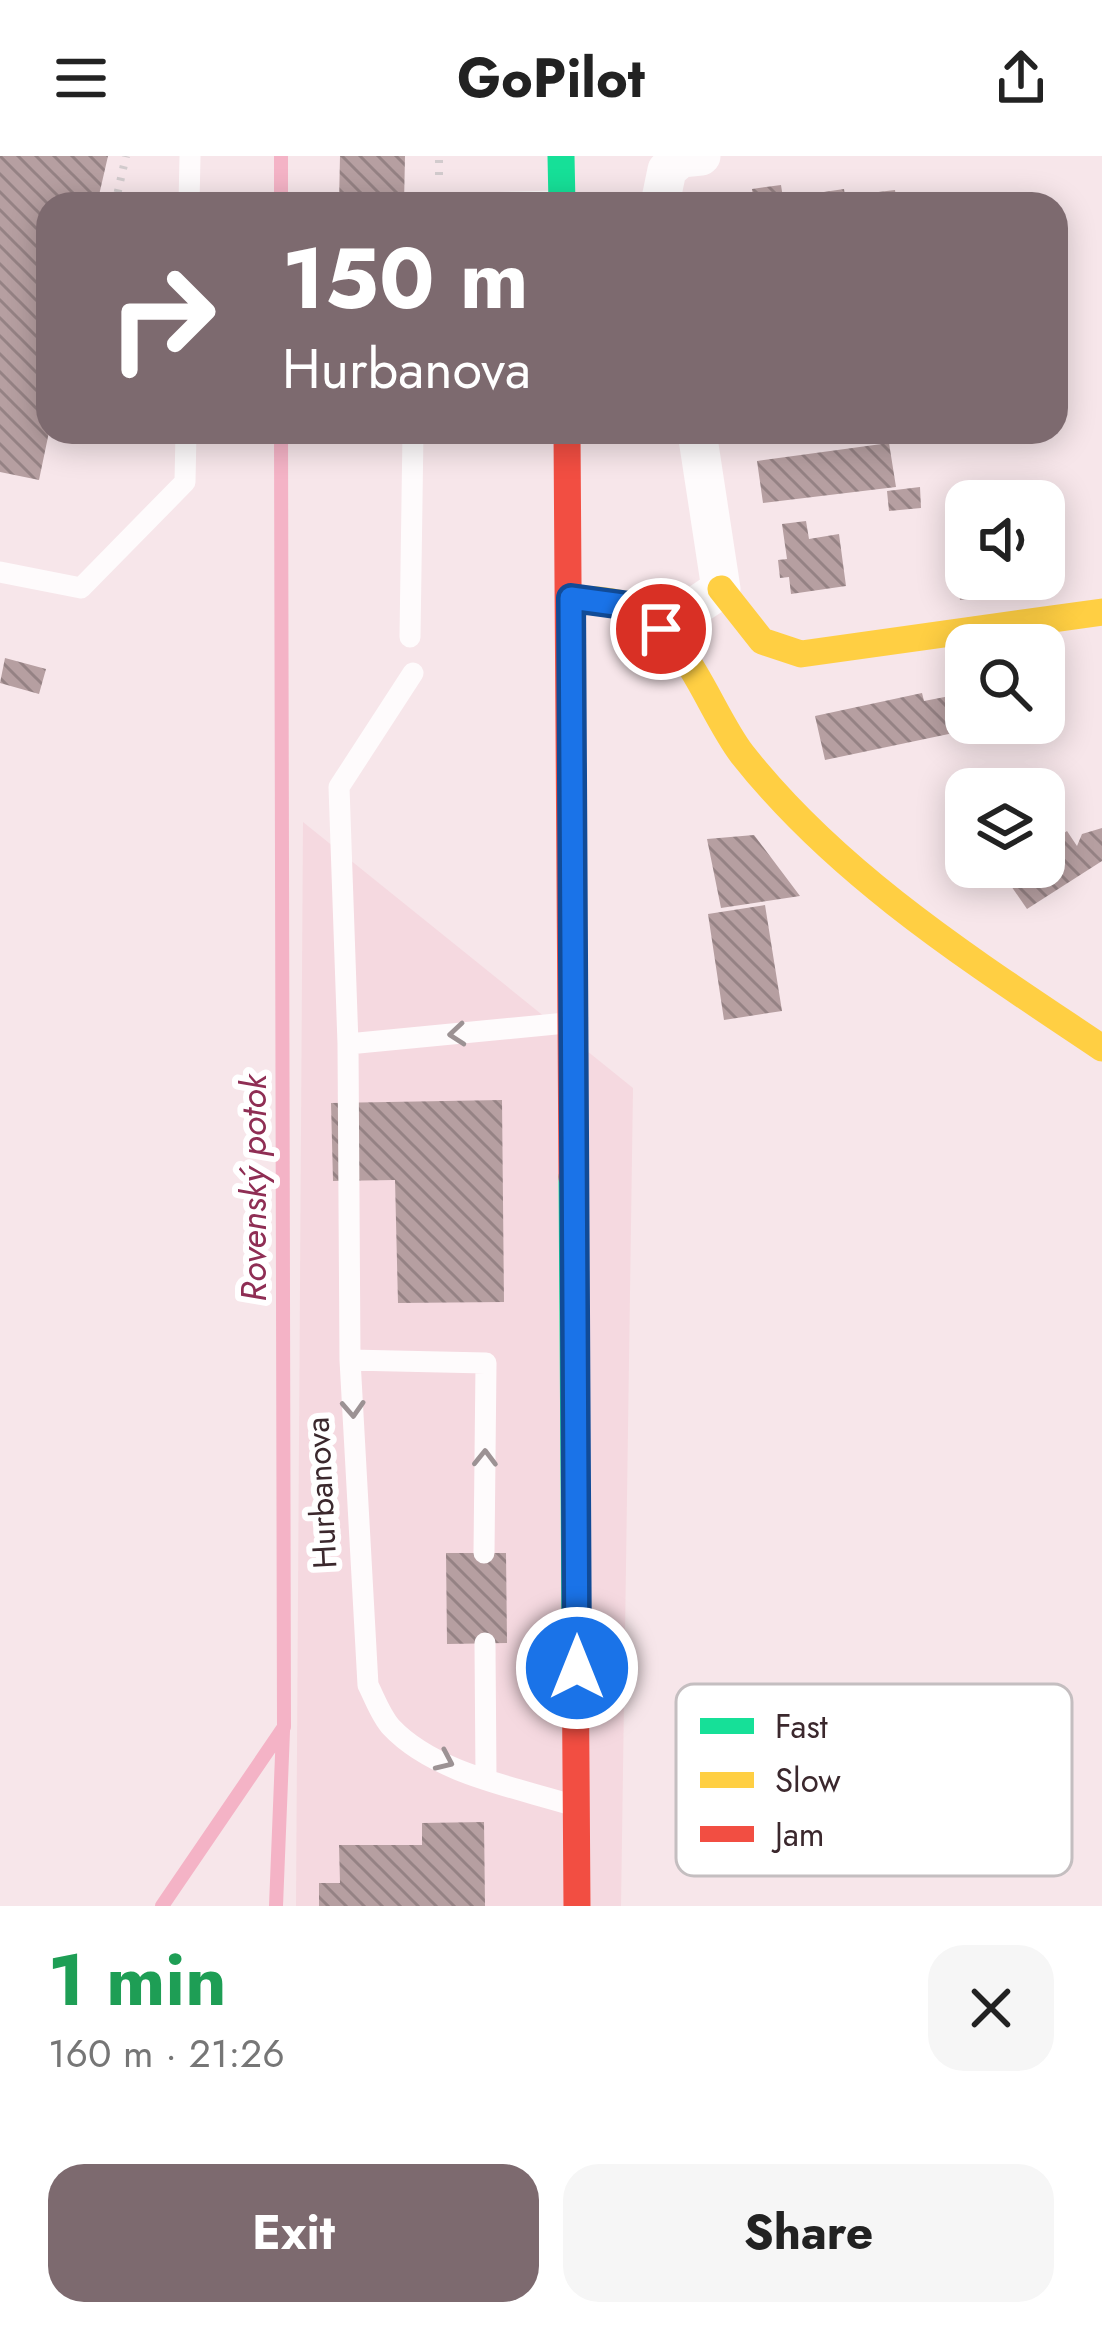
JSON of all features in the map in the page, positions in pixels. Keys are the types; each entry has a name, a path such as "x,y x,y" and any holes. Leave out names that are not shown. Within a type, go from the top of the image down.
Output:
{"main road":[{"path":"561,156 562,192"},
{"path":"567,444 577,1906"},
{"path":"722,589 753,639 776,651 801,654 1102,612"},
{"path":"571,598 630,606 661,629 741,752 795,814 872,885 1102,1048"}],"street":[{"path":"662,192 667,170 681,158 700,156"},
{"path":"661,629 722,589 699,444"}],"lane":[{"path":"189,192 190,156"},
{"path":"0,572 81,588 185,482 186,444"},
{"path":"410,638 413,444"},
{"name":"Hurbanova","path":"412,673 339,787 348,1044 350,1360 368,1685 388,1724 417,1749 486,1779 578,1806"},
{"path":"348,1044 573,1023"},
{"path":"350,1360 486,1364 484,1552"},
{"path":"485,1643 486,1779"}],"path":[{"path":"118,192 126,156"}],"shaded area":[{"path":"303,822 633,1088 621,1906 296,1906"}],"building":[{"path":"0,156 108,156 100,192 36,192 36,444 46,444 39,480 0,472"},
{"path":"340,156 405,156 404,192 339,192"},
{"path":"781,185 782,192 752,192"},
{"path":"889,444 896,487 763,503 757,461"},
{"path":"920,487 921,508 889,511 887,491"},
{"path":"806,521 809,539 839,534 846,586 791,594 789,577 780,578 778,560 787,559 782,524"},
{"path":"5,658 46,669 39,694 0,683"},
{"path":"922,693 924,701 945,697 945,735 825,760 815,716"},
{"path":"1102,828 1102,861 1065,885 1065,832 1077,846 1082,834"},
{"path":"754,835 800,896 721,908 707,839"},
{"path":"1012,888 1060,888 1027,909"},
{"path":"765,905 782,1011 724,1020 708,914"},
{"path":"502,1100 504,1302 398,1303 395,1180 333,1181 331,1103"},
{"path":"446,1553 506,1553 507,1643 447,1644"},
{"path":"484,1822 485,1906 319,1906 319,1883 340,1883 339,1845 422,1845 422,1823"}],"waterway":[{"name":"Rovenský potok","path":"281,156 281,192"},
{"name":"Rovenský potok","path":"162,1906 284,1727 281,444"},
{"path":"276,1906 283,1731"}],"traffic: fast":[{"path":"561,156 562,192"},
{"path":"572,1177 575,1628"}],"traffic: slow":[{"path":"721,589 762,641 801,654 1102,612"},
{"path":"571,598 625,605 664,630 742,754 821,840 910,915 1102,1048"}],"traffic: jam":[{"path":"567,444 572,1177"},
{"path":"575,1628 577,1906"}],"route":[{"path":"577,1668 571,598 630,606 661,629"}]}
